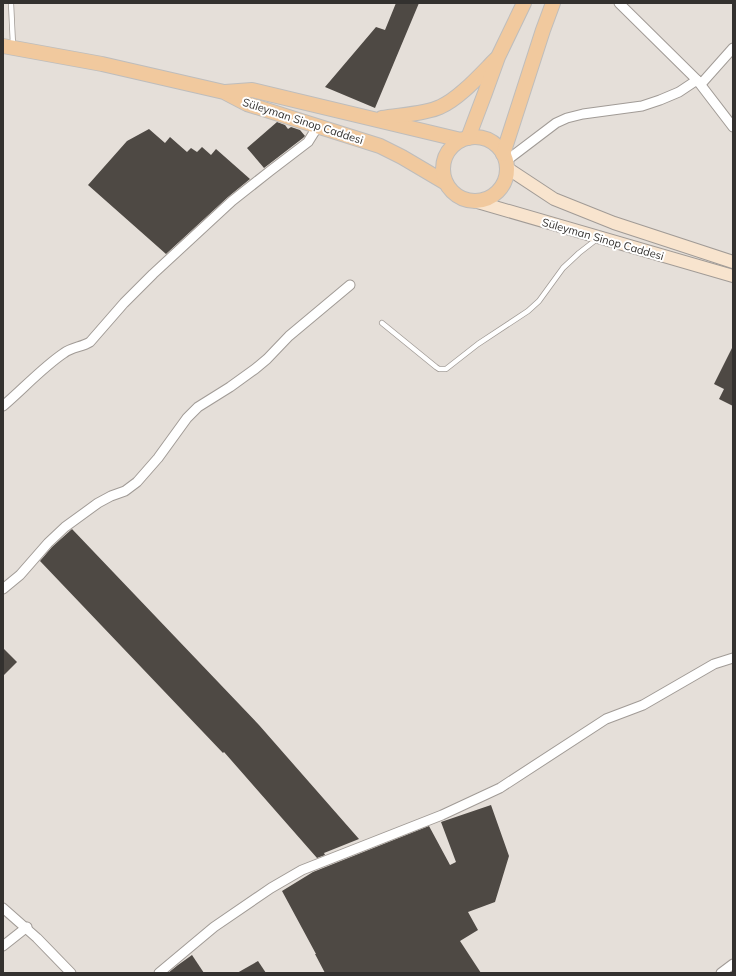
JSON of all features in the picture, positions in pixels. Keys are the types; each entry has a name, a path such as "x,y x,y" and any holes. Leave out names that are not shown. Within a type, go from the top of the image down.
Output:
{"main road":[{"path":"464,139 485,92 498,57 524,3"},
{"path":"506,161 500,148 494,143 482,137 464,139 454,144 448,151 444,158 442,167 443,175 446,184 451,191 465,200 474,201 490,197 498,192 503,185 506,177 506,161 543,30 553,3"},
{"name":"Süleyman Sinop Caddesi","path":"8,46 102,64 224,92 247,104 380,146 402,157 446,184"},
{"path":"373,119 420,112 440,107 457,96 498,57"},
{"name":"Süleyman Sinop Caddesi","path":"224,92 252,90 464,139"}],"street":[{"path":"619,3 699,82 733,127"},
{"path":"506,161 556,123 567,118 583,114 642,106 679,92 699,82 733,48"},
{"path":"3,406 39,373 64,353 77,347 84,346 90,342 124,303 153,274 232,201 308,142 318,126"},
{"name":"Süleyman Sinop Caddesi","path":"506,161 554,199 614,223 733,262"},
{"name":"Süleyman Sinop Caddesi","path":"474,201 733,276"},
{"path":"3,589 20,576 48,543 65,527 98,503 125,491 137,482 158,458 187,418 198,406 230,387 255,369 289,336 350,285"},
{"path":"159,973 214,927 271,888 302,870 442,815 500,788 606,719 643,705 714,664 733,658"},
{"path":"3,908 27,927 70,973"},
{"path":"3,946 27,927"},
{"path":"721,973 733,964"}],"lane":[{"path":"8,46 11,3"},
{"path":"382,323 436,368 446,369 478,344 528,311 539,301 563,268 598,238"}],"building":[{"path":"396,3 419,3 375,108 325,87 376,27 385,30"},
{"path":"277,122 285,125 288,129 291,127 300,130 305,136 264,168 247,148"},
{"path":"149,129 165,143 170,137 187,152 191,148 197,152 202,147 211,155 216,149 250,179 228,197 166,254 88,185 127,141"},
{"path":"733,346 733,406 719,399 724,389 714,384"},
{"path":"72,529 259,725 359,839 324,853 325,855 317,858 224,752 223,753 40,561 52,547"},
{"path":"3,648 17,662 3,676"},
{"path":"491,805 509,856 495,902 468,912 478,930 460,941 481,973 325,973 282,891 313,872 429,826 450,865 456,862 441,822"},
{"path":"192,955 204,973 168,973 178,965"},
{"path":"258,961 266,973 237,973"}]}
